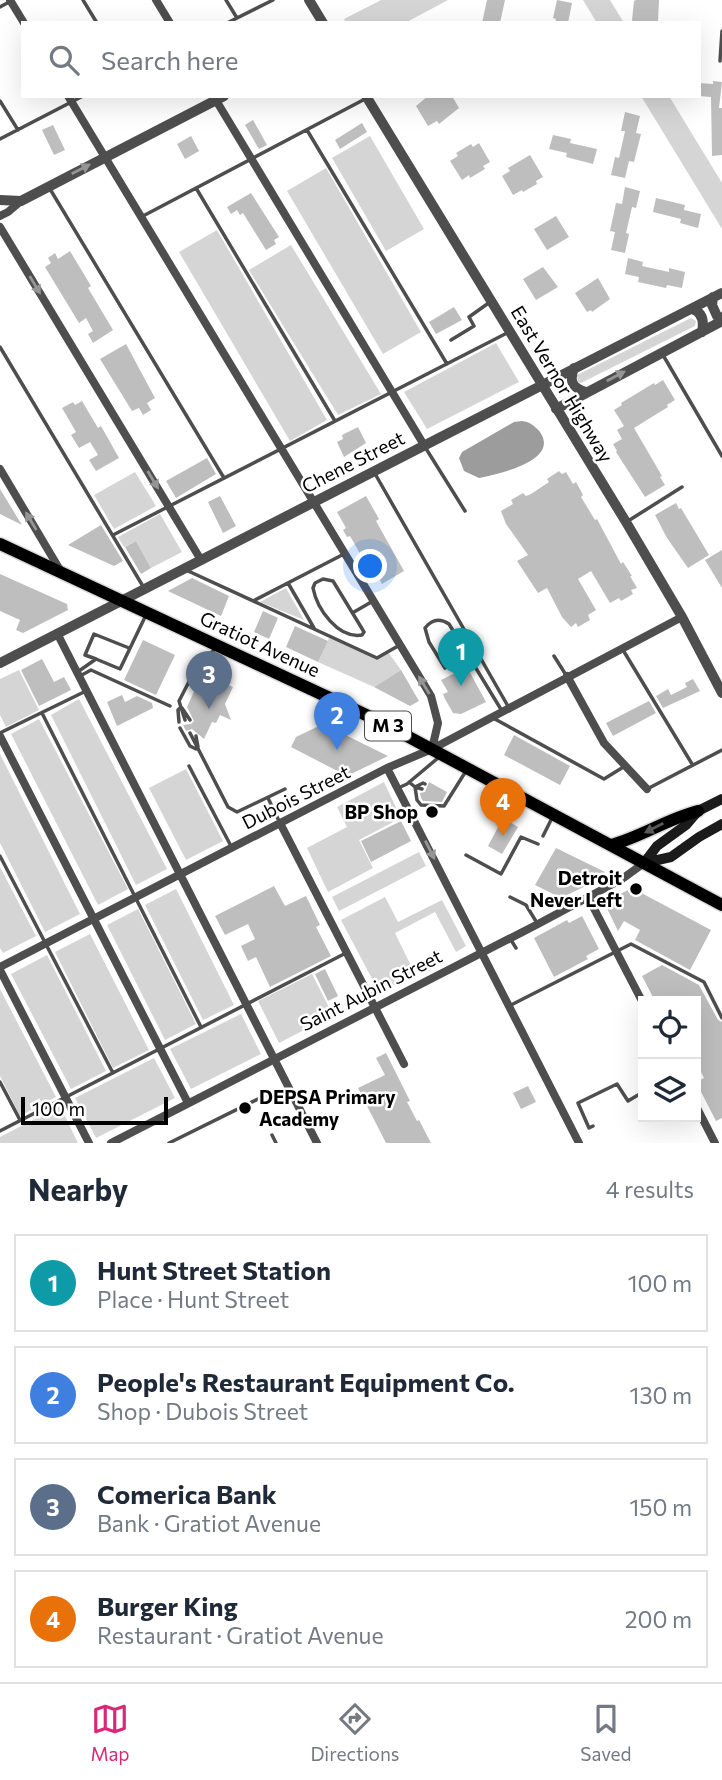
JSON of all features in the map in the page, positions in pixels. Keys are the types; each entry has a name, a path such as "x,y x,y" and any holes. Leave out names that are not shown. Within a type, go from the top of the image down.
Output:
{"main road":[{"name":"Gratiot Avenue","path":"0,544 363,713 722,905"},
{"name":"Saint Aubin Street","path":"645,863 657,846 686,825 698,811 722,799"},
{"path":"611,845 639,836 678,816 698,811"},
{"name":"Saint Aubin Street","path":"645,863 671,857 722,824"}],"street":[{"path":"11,0 23,21"},
{"path":"156,0 169,21"},
{"path":"309,0 322,21"},
{"path":"0,216 20,201 218,98 424,445"},
{"name":"East Vernor Highway","path":"368,98 626,522 682,617 722,693"},
{"path":"70,99 431,696 438,723 437,752"},
{"path":"0,200 20,201"},
{"path":"0,227 201,560"},
{"path":"556,409 721,322 714,311 717,295"},
{"name":"Chene Street","path":"0,663 717,295"},
{"path":"692,309 703,318 702,332"},
{"path":"574,368 570,378 572,384 576,389 586,392"},
{"path":"0,469 61,573"},
{"name":"Dubois Street","path":"0,969 387,768 437,752 505,709 682,617"},
{"path":"57,633 317,1143"},
{"path":"567,676 604,743 647,789"},
{"path":"0,735 188,1103"},
{"path":"387,768 579,1143"},
{"path":"280,823 404,1064"},
{"name":"Saint Aubin Street","path":"111,1143 538,924 645,863"},
{"path":"588,897 640,996"},
{"path":"0,969 89,1143"},
{"path":"701,1116 715,1143"}],"lane":[{"path":"0,7 11,0"},
{"path":"83,0 96,21"},
{"path":"226,0 237,18"},
{"path":"231,21 273,0"},
{"path":"720,61 722,31"},
{"path":"141,217 365,98"},
{"path":"0,139 70,99"},
{"path":"0,101 18,130"},
{"path":"307,130 447,364"},
{"path":"49,186 224,478"},
{"path":"196,188 335,421"},
{"path":"451,340 474,326 468,317 491,301"},
{"path":"113,535 510,332"},
{"path":"0,347 144,589"},
{"path":"661,352 722,456"},
{"path":"424,445 465,511"},
{"path":"374,471 505,709"},
{"path":"626,522 682,487"},
{"path":"253,601 344,554"},
{"path":"183,569 377,658 400,645"},
{"path":"323,579 334,581 354,612 364,632 362,635 352,636 332,624 314,595 313,588 316,583 323,579"},
{"path":"288,583 315,629"},
{"path":"354,612 373,601"},
{"path":"130,649 94,634 85,654 120,669 130,649 148,613"},
{"path":"445,668 426,635 425,628 430,622 437,620 449,624 505,709"},
{"path":"187,720 179,701 196,668 218,646"},
{"path":"622,648 692,764"},
{"path":"554,656 567,676"},
{"path":"78,674 96,659"},
{"path":"78,674 90,670 170,706"},
{"path":"0,735 86,690"},
{"path":"179,722 178,710 181,706"},
{"path":"42,713 201,1027"},
{"path":"491,717 604,779 625,766"},
{"path":"180,728 190,746 198,750"},
{"path":"190,733 232,811 237,812 285,789"},
{"path":"196,736 198,750"},
{"path":"647,789 722,750"},
{"path":"398,789 409,782 437,752"},
{"path":"189,766 232,848"},
{"path":"415,787 417,800 421,805 444,806 467,768"},
{"path":"409,782 422,789"},
{"path":"415,787 425,784"},
{"path":"491,808 503,787"},
{"path":"268,798 280,823"},
{"path":"543,836 554,815"},
{"path":"466,855 501,874 521,837 538,844"},
{"path":"0,856 113,1073"},
{"path":"510,897 526,905 538,924"},
{"path":"510,938 516,948"},
{"path":"509,1006 631,944 704,982 722,1018"},
{"path":"0,1131 346,953"},
{"path":"0,1082 20,1120"},
{"path":"593,1126 589,1128 578,1103 617,1084 628,1101 638,1095"},
{"path":"169,1143 268,1094"},
{"path":"570,1125 584,1117"},
{"path":"272,1135 276,1143"}],"shaded area":[{"path":"381,0 448,0 409,21 344,19"},
{"path":"583,0 610,0 623,21 596,21"},
{"path":"642,98 670,98 722,183 722,229"},
{"path":"370,136 424,229 386,251 332,158"},
{"path":"326,168 421,332 383,354 287,191"},
{"path":"217,230 327,420 290,441 179,252"},
{"path":"291,245 381,394 338,415 249,270"},
{"path":"691,318 696,321 695,326 581,383 578,382 577,375"},
{"path":"496,343 519,382 427,429 404,392"},
{"path":"522,421 536,428 544,442 542,451 534,458 512,469 479,478 464,471 459,458 462,452 514,422"},
{"path":"135,472 156,506 114,529 94,495"},
{"path":"160,514 182,552 151,568 136,541 124,547 118,537"},
{"path":"286,588 304,620 260,602"},
{"path":"330,636 377,658 388,652 401,670 374,687 318,662"},
{"path":"19,670 39,710 6,727 0,715 0,679"},
{"path":"79,699 167,869 136,885 51,715"},
{"path":"39,719 128,889 98,905 11,734"},
{"path":"0,754 80,914 45,932 0,843"},
{"path":"186,769 223,841 186,860 149,788"},
{"path":"384,782 401,818 359,840 373,868 328,892 307,848 347,827 337,807"},
{"path":"419,852 426,866 339,911 332,897"},
{"path":"0,867 36,936 3,953 0,948"},
{"path":"176,889 234,1005 203,1020 145,905"},
{"path":"385,897 398,922 442,900 466,946 456,952 435,912 395,933 415,974 379,992 341,920"},
{"path":"138,909 196,1024 165,1040 107,925"},
{"path":"90,934 149,1050 113,1068 55,952"},
{"path":"47,955 106,1071 71,1089 11,974"},
{"path":"312,974 333,1015 279,1043 258,1001"},
{"path":"0,989 56,1097 20,1116 0,1076"},
{"path":"241,1014 261,1054 191,1089 170,1049"},
{"path":"154,1058 175,1098 96,1138 75,1098"},
{"path":"60,1106 78,1143 0,1143 0,1137"}],"building":[{"path":"487,0 505,0 500,21 482,21"},
{"path":"557,0 572,3 568,21 556,21 553,18"},
{"path":"659,0 658,21 633,21 634,1"},
{"path":"713,81 722,82 719,108 722,108 722,155 712,156 711,97 701,96 701,83 713,84"},
{"path":"426,98 453,98 459,108 439,124 437,121 428,126 416,106"},
{"path":"625,112 640,116 636,133 641,134 634,162 629,161 625,178 611,175 615,157 619,158 625,131 621,131"},
{"path":"253,120 267,145 259,149 245,125"},
{"path":"362,123 367,132 340,149 335,140"},
{"path":"53,125 65,150 54,155 42,130"},
{"path":"553,135 571,139 570,143 597,149 593,164 549,149"},
{"path":"191,136 199,151 185,159 177,144"},
{"path":"479,143 490,162 483,166 485,169 462,180 450,161 458,156 456,153 471,144 473,147"},
{"path":"530,155 543,177 536,181 537,184 513,195 502,176 510,171 508,168"},
{"path":"625,187 640,191 636,208 632,207 625,253 611,250 615,232 610,231 616,203 622,204"},
{"path":"251,193 279,237 274,240 276,244 266,250 243,213 240,215 237,210 231,214 227,207"},
{"path":"656,198 685,205 684,210 701,214 698,228 680,223 681,219 653,212"},
{"path":"556,216 569,237 547,250 534,229"},
{"path":"70,251 113,330 93,343 88,334 93,331 86,318 79,323 45,267 51,263 48,258 55,253 58,259"},
{"path":"628,258 643,262 642,266 669,272 669,268 685,272 682,288 667,285 666,288 638,282 639,277 625,274"},
{"path":"543,267 558,287 536,300 523,279"},
{"path":"598,278 610,299 592,312 587,312 575,293"},
{"path":"454,307 462,320 436,334 429,322"},
{"path":"126,344 155,398 147,403 151,410 143,415 139,408 132,411 100,359"},
{"path":"663,380 675,400 634,428 665,485 645,497 613,444 622,439 617,430 624,426 614,410 622,405 621,403"},
{"path":"82,401 98,428 101,426 119,458 96,471 89,460 98,455 90,442 79,448 71,435 76,432 62,408"},
{"path":"358,427 366,443 344,457 337,442 343,439 342,435"},
{"path":"207,458 216,474 176,498 166,481"},
{"path":"559,471 562,474 566,472 573,484 576,482 583,495 581,497 637,588 631,590 633,594 621,601 619,598 610,603 591,571 578,579 596,610 588,615 590,620 578,627 576,623 571,627 562,617 547,588 538,593 517,561 528,555 506,524 501,511 513,504 511,500 523,493 526,496 531,494 549,482 547,479"},
{"path":"0,489 22,525 0,514"},
{"path":"220,496 236,526 223,533 208,502"},
{"path":"366,496 379,519 376,521 404,571 382,584 375,571 371,573 350,536 347,537 343,530 346,528 337,512"},
{"path":"676,503 709,555 688,568 655,515"},
{"path":"101,525 123,561 114,566 68,545"},
{"path":"136,541 151,568 141,574 125,547"},
{"path":"722,550 722,588 705,560"},
{"path":"0,574 67,604 68,610 23,633 16,630 20,620 0,611"},
{"path":"192,578 229,596 221,616 168,591"},
{"path":"263,611 278,618 269,639 254,632"},
{"path":"295,626 328,641 318,662 286,647"},
{"path":"143,640 175,655 156,695 124,680"},
{"path":"42,659 54,682 64,677 71,690 39,706 21,670"},
{"path":"467,667 486,702 461,714 453,713 443,694 448,692 441,680"},
{"path":"401,670 419,701 410,706 374,687"},
{"path":"201,676 233,687 225,704 231,720 220,715 216,723 212,722 204,739 192,729 186,731 183,725 194,721 187,707"},
{"path":"693,679 700,691 663,708 656,696 668,689 671,695 687,687 685,683"},
{"path":"122,695 125,702 137,696 152,703 153,708 117,726 107,702"},
{"path":"649,701 656,713 613,736 606,723"},
{"path":"323,724 388,756 347,776 291,747 296,737"},
{"path":"514,735 570,766 560,785 504,755"},
{"path":"429,782 447,792 442,802 423,801 421,798 420,793 425,792"},
{"path":"503,818 518,827 502,854 488,846"},
{"path":"401,821 411,841 371,862 361,841"},
{"path":"556,848 605,872 602,878 561,898 535,885"},
{"path":"274,886 285,906 306,896 320,925 316,927 331,956 270,987 256,957 248,961 241,946 255,939 248,924 225,935 215,916"},
{"path":"632,888 711,930 690,970 635,940 640,930 624,921 618,931 604,902"},
{"path":"582,916 599,949 586,956 588,959 554,977 534,938 567,920 569,923"},
{"path":"662,965 699,985 718,1020 722,1022 722,1118 716,1121 701,1092 701,1080 704,1078 701,1072 701,996 652,996 642,976"},
{"path":"325,969 338,996 328,1001 315,974"},
{"path":"386,1053 410,1101 407,1102 431,1143 386,1143 358,1088 385,1075 376,1058"},
{"path":"528,1086 536,1102 521,1109 513,1093"}],"place":[{"name":"Hunt Street Station","path":"461,686"},
{"name":"Comerica Bank","path":"209,709"},
{"name":"People's Restaurant Equipment Co.","path":"337,750"},
{"name":"BP Shop","path":"432,812"},
{"name":"Burger King","path":"503,836"},
{"name":"Detroit Never Left","path":"636,889"},
{"name":"DEPSA Primary Academy","path":"245,1108"}]}
